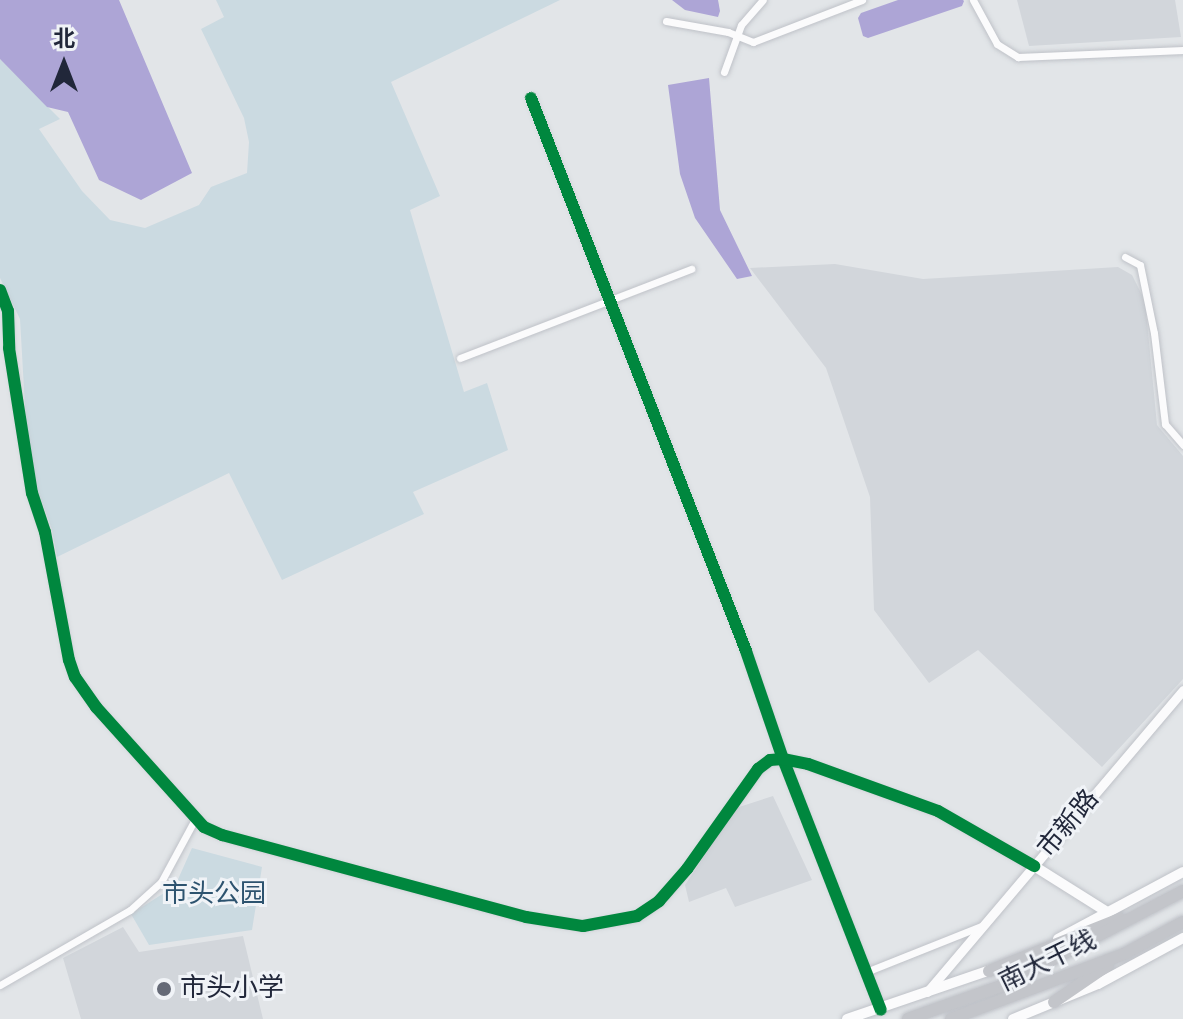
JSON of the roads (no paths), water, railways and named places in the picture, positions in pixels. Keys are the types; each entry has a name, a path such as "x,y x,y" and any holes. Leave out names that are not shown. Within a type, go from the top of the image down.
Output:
{"highway":[{"path":"989,971 1177,895"},
{"name":"南大干线","path":"908,1019 1004,985 1177,895"},
{"name":"南大干线","path":"951,1019 1124,954 1183,922"},
{"path":"1054,1002 1124,954"}],"main road":[{"path":"1034,866 1107,912"},
{"path":"847,1019 989,971 1183,872"},
{"path":"1013,1019 1098,984 1183,938"}],"street":[{"path":"724,72 736,36 746,18 763,0"},
{"path":"666,21 753,42 862,0"},
{"path":"973,0 997,44 1018,57 1183,50"},
{"path":"531,98 746,651 783,759 881,1010"},
{"path":"1125,257 1140,265 1154,333 1165,424 1183,445"},
{"path":"460,358 691,269"},
{"path":"0,290 32,493 45,532 69,660 75,677 96,707 195,819 222,835 526,917 583,926 637,916 659,901 687,869 758,769 770,760 783,759 808,764 938,811 1034,866"},
{"name":"市新路","path":"925,994 1183,690"},
{"path":"0,985 130,910 161,882 195,819"},
{"path":"866,972 983,925"}],"place":[{"name":"市头小学","path":"164,989"}],"park label":[{"name":"市头公园","path":"214,895"}]}
